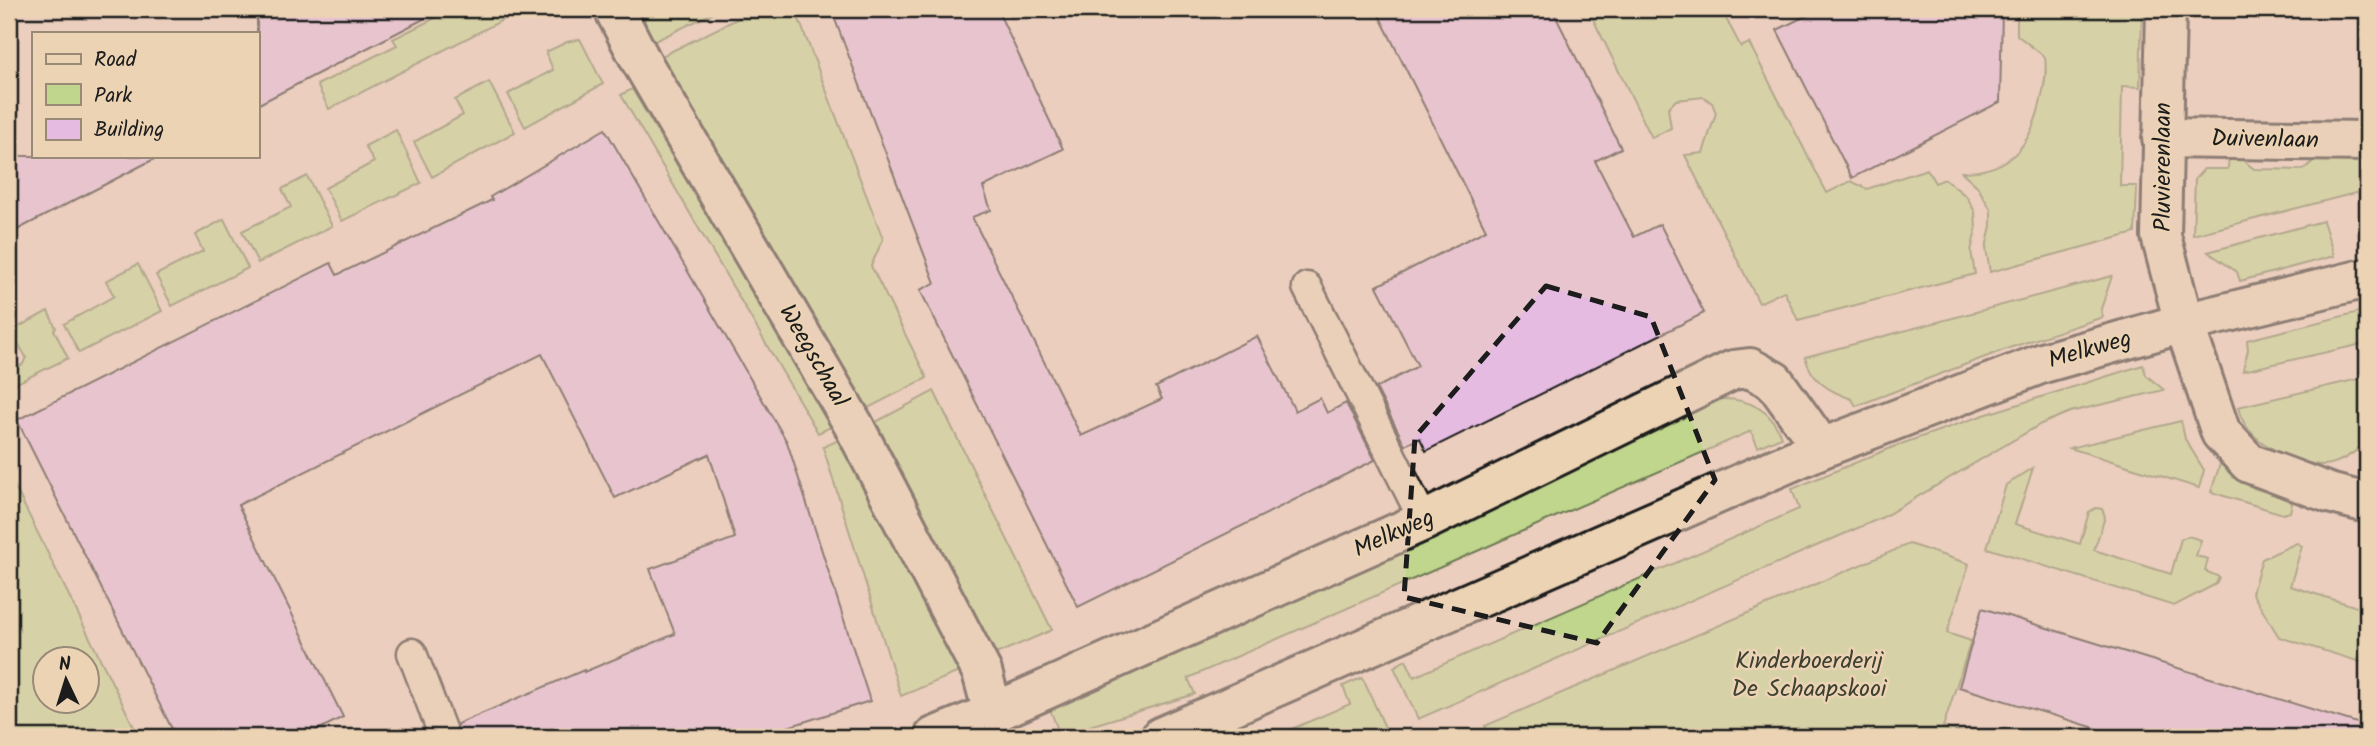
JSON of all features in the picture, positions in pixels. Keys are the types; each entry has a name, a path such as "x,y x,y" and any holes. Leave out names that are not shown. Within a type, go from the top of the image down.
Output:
{"street":[{"name":"Weegschaal","path":"614,9 641,61 853,424 982,672 993,713"},
{"name":"Pluvierenlaan","path":"2165,9 2161,236 2184,323 2221,433 2249,463 2329,493 2367,503"},
{"name":"Duivenlaan","path":"2162,138 2367,141"},
{"name":"Melkweg","path":"1161,737 1822,448 2043,363 2184,323 2367,278"},
{"name":"Melkweg","path":"933,737 993,713 1424,521 1733,370 1750,368 1774,381 1822,448"}],"lane":[{"path":"1307,287 1424,521"},
{"path":"412,653 444,737"}],"highlighted area":[{"path":"1546,286 1651,317 1715,480 1597,643 1404,597 1415,437"}],"green space":[{"path":"453,9 524,9 329,109 317,85 397,45 393,39"},
{"path":"646,9 721,9 653,42 645,22"},
{"path":"757,9 795,9 883,239 871,266 927,378 868,408 662,56"},
{"path":"1588,9 1721,9 1741,47 1749,43 1827,193 1851,181 1867,189 1927,169 1935,183 1945,179 1967,197 1975,212 1976,230 1971,251 1975,274 1798,320 1784,291 1759,303 1685,155 1703,153 1716,113 1712,103 1704,97 1676,100 1668,108 1671,128 1652,138"},
{"path":"2017,9 2142,9 2140,87 2122,86 2120,186 2137,186 2135,233 1990,272 1986,248 1991,210 1977,186 1962,172 1979,171 2006,161 2025,143 2037,116 2045,83 2045,57 2017,35"},
{"path":"580,39 603,84 525,127 508,94 553,70 546,52"},
{"path":"489,82 515,132 432,177 414,142 463,115 455,100"},
{"path":"632,89 833,426 818,433 621,95"},
{"path":"396,130 421,183 342,221 325,188 374,162 365,146"},
{"path":"2229,153 2234,153 2254,169 2303,170 2320,155 2367,155 2367,190 2193,235 2195,179 2204,169 2228,169"},
{"path":"307,176 332,226 258,263 242,231 291,207 282,189"},
{"path":"224,219 248,268 172,306 156,275 203,251 195,235"},
{"path":"2323,221 2334,256 2240,281 2237,272 2208,252"},
{"path":"138,264 162,311 79,353 64,324 114,296 106,281"},
{"path":"2112,276 2101,309 2103,317 2009,348 1856,406 1852,399 1822,384 1812,373 1805,357"},
{"path":"2367,310 2367,343 2243,371 2248,350 2247,340"},
{"path":"48,311 68,358 9,387 9,372 23,364 26,357 15,338 15,329"},
{"path":"2143,365 2146,375 2164,390 2070,412 2041,424 1883,517 1418,719 1394,667 1406,660 1414,677 1799,509 1792,489 1898,445"},
{"path":"2367,377 2367,440 2348,456 2331,464 2311,464 2269,447 2246,426 2238,407"},
{"path":"934,391 1052,630 996,654 876,422"},
{"path":"1718,399 1739,400 1757,407 1771,419 1781,437 1758,447 1751,431 1188,678 1195,694 1060,735 1048,704"},
{"path":"2181,421 2185,439 2204,470 2199,488 2070,448"},
{"path":"839,440 954,657 959,672 901,696 823,447"},
{"path":"2220,464 2249,486 2288,500 2292,503 2290,512 2283,514 2211,492"},
{"path":"2033,468 2015,524 2080,544 2089,512 2096,508 2102,509 2105,517 2094,550 2171,574 2181,539 2188,536 2201,540 2196,556 2208,559 2205,571 2219,577 2216,584 2174,606 1987,548 2006,485"},
{"path":"9,475 93,644 32,644 32,714 102,714 102,662 139,737 9,737"},
{"path":"2297,543 2302,546 2290,586 2367,610 2367,664 2279,637 2252,593 2262,559"},
{"name":"Kinderboerderij De Schaapskooi","path":"1909,544 1969,564 1947,633 1971,641 1943,727 1977,737 1490,737 1485,726"},
{"path":"1361,678 1387,732 1375,737 1273,737 1350,704 1343,686"}],"building":[{"path":"257,9 443,9 259,104"},
{"path":"831,9 997,9 1063,149 983,187 991,210 972,217 1081,436 1162,399 1156,387 1257,336 1295,411 1320,398 1327,413 1346,403 1375,460 1078,607 920,290 935,283"},
{"path":"1376,9 1552,9 1621,148 1595,161 1634,237 1660,224 1704,313 1426,451 1420,438 1405,445 1376,388 1418,366 1377,286 1486,230"},
{"path":"1820,9 2002,9 2000,102 1852,178 1777,30"},
{"path":"605,129 787,442 870,701 756,737 460,737 457,724 675,634 650,569 735,538 709,454 615,498 542,354 238,505 343,717 304,737 176,737 17,420 331,263 337,275 492,200 490,197"},
{"path":"9,156 156,158 9,234"},
{"path":"1982,608 2367,726 2367,737 2125,737 1959,687"}]}
